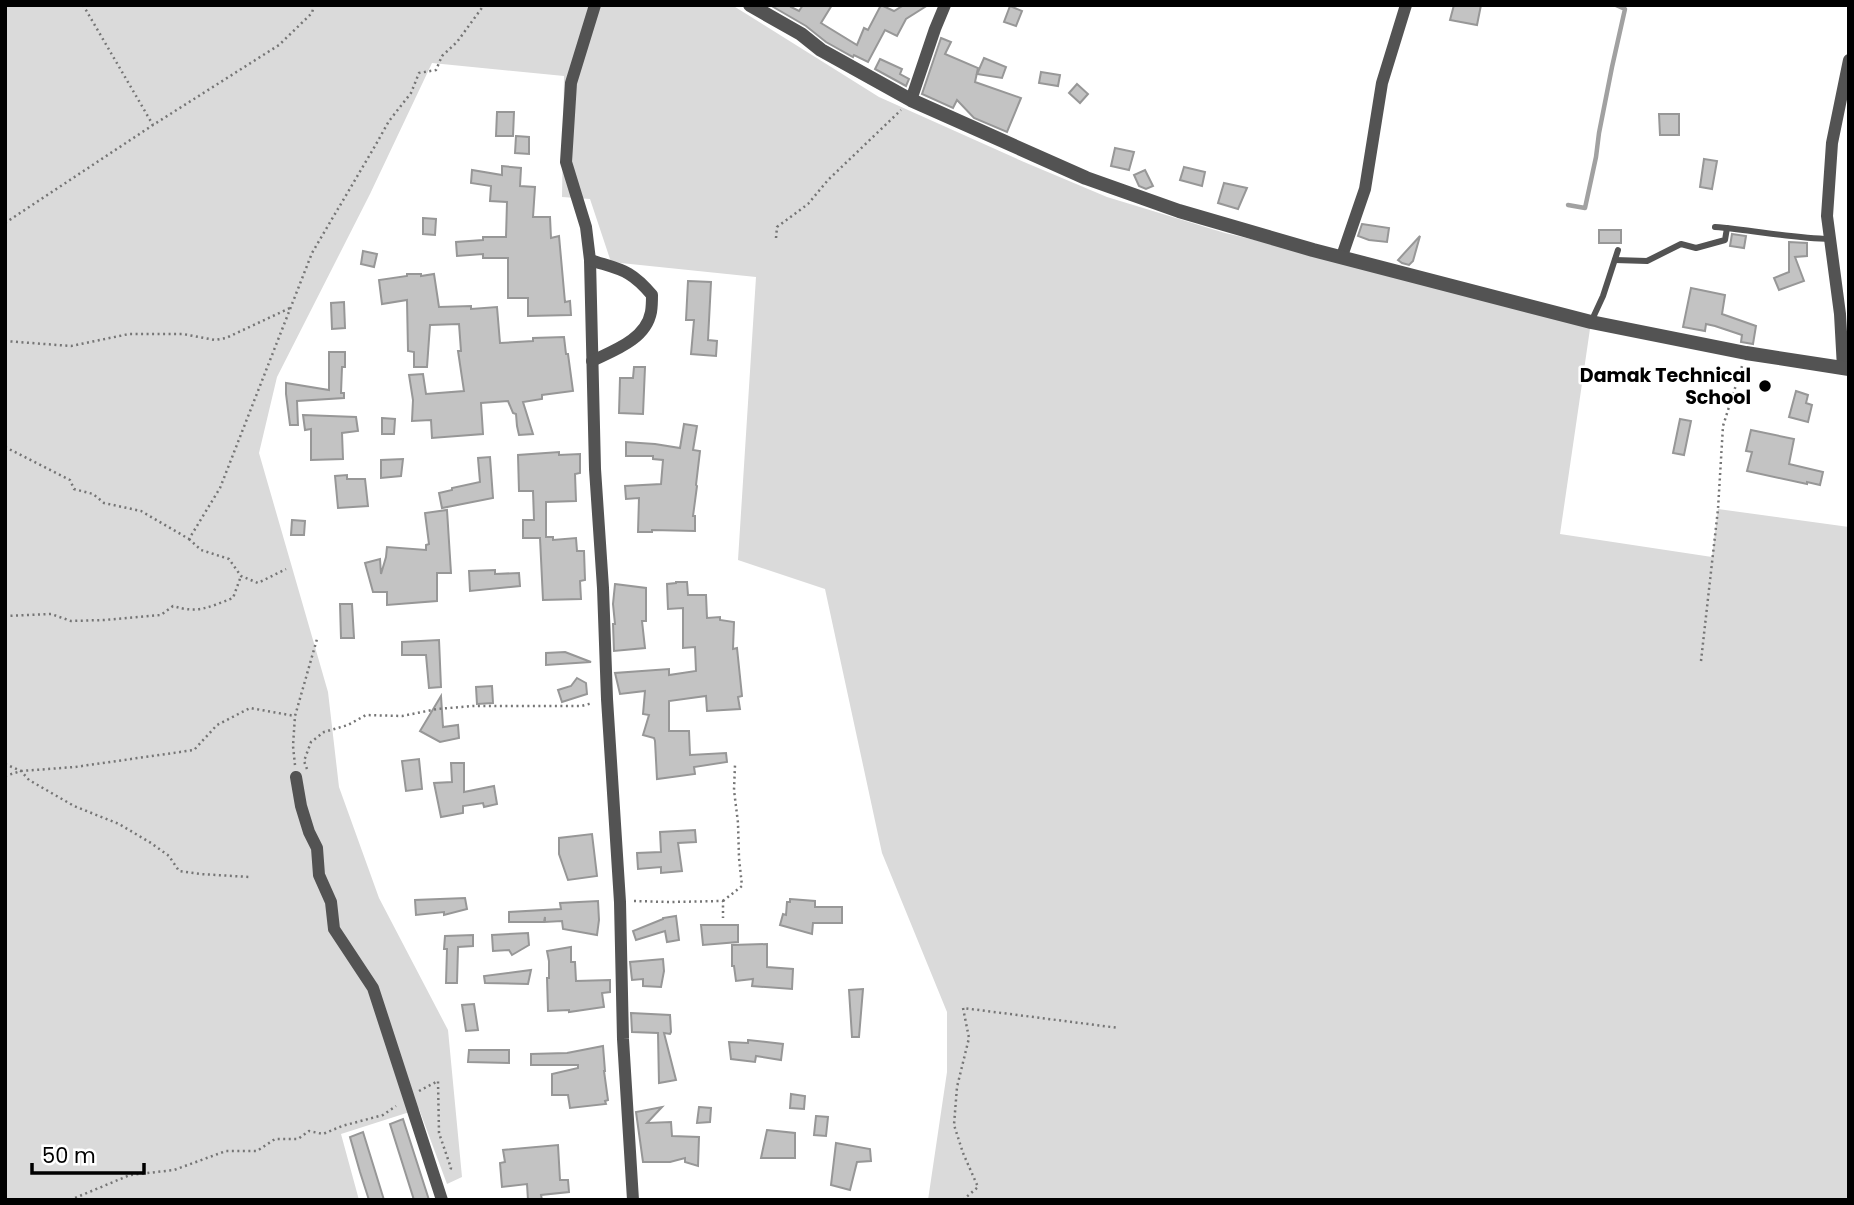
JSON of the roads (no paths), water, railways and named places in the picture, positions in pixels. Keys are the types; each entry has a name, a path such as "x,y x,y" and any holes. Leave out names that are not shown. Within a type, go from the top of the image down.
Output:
{"street":[{"path":"595,5 571,83 566,162 586,227 590,260 595,469 620,902 623,1039 633,1200"},
{"path":"750,5 801,34 821,50 911,100 1097,182 1178,211 1591,322 1746,353 1846,368 1828,216 1832,143 1849,60"},
{"path":"911,100 945,5"},
{"path":"1342,256 1365,190 1382,83 1406,5"},
{"path":"590,260 628,272 639,279 652,295 651,314 638,335 620,348 593,361"},
{"path":"296,777 301,806 317,848 319,875 331,902 334,929 373,988 440,1195"}],"lane":[{"path":"1715,227 1832,239"},
{"path":"1615,260 1647,261 1681,244 1696,248 1726,240 1727,228"},
{"path":"1591,322 1603,296 1618,250"}],"waterway":[{"path":"1568,205 1585,208 1625,9 1616,5"}],"place":[{"name":"Damak Technical School","path":"1765,386"}]}
